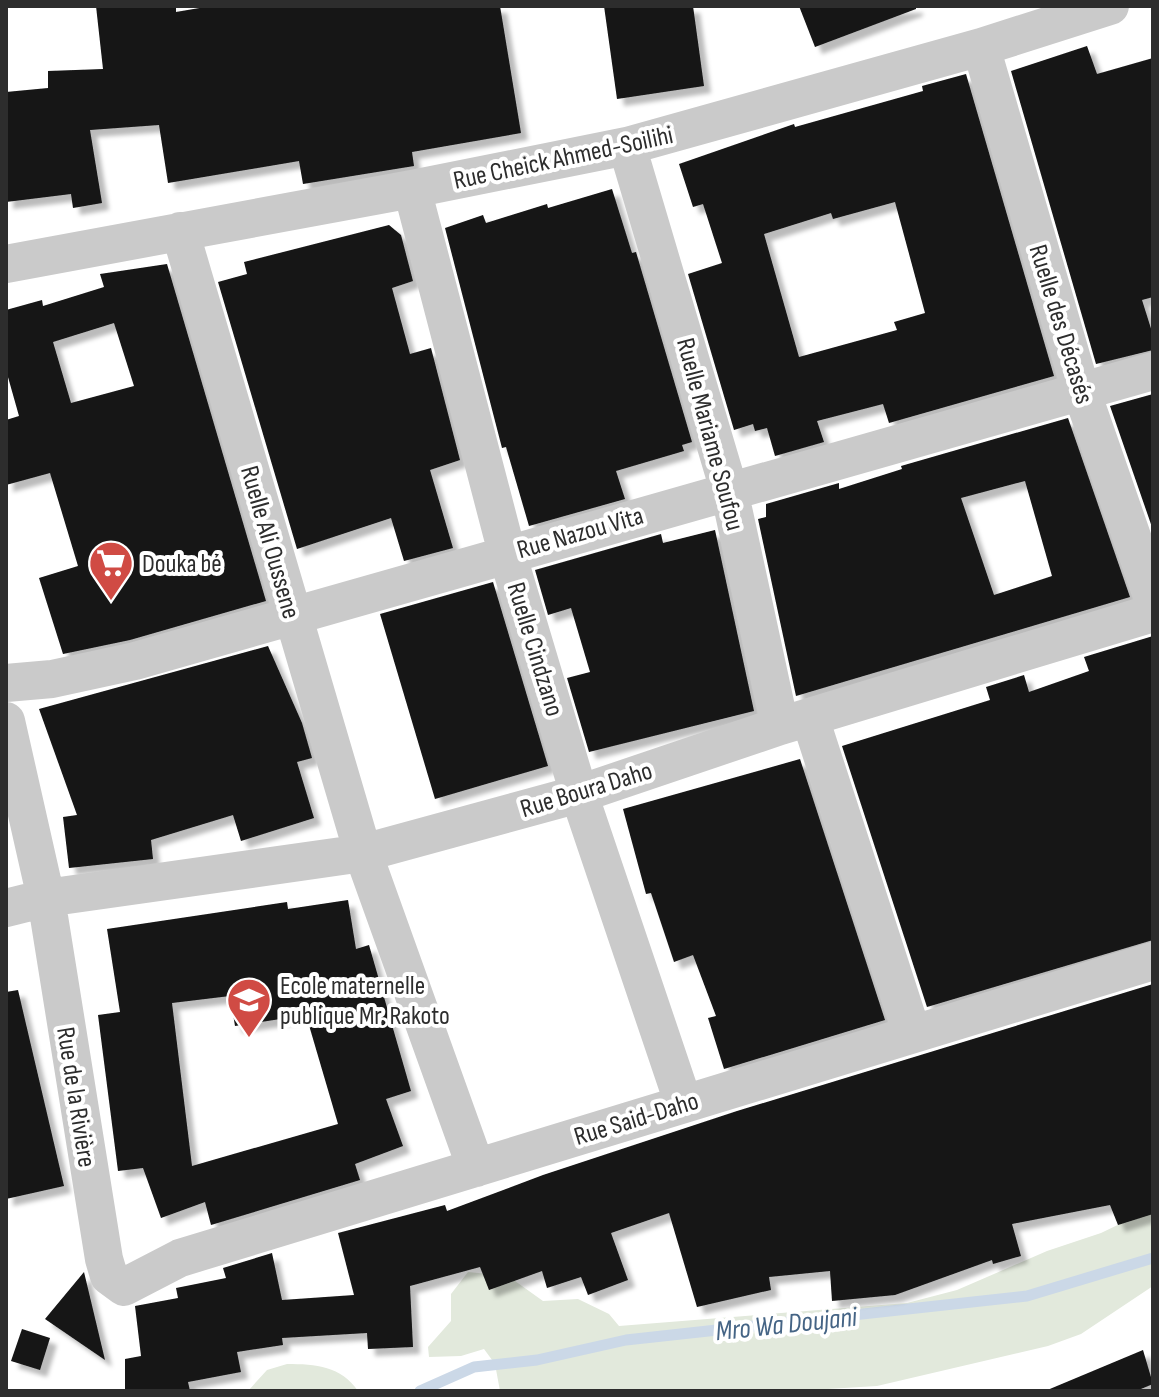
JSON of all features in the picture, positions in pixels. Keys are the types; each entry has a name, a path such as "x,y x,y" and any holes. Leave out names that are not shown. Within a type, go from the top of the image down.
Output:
{"street":[{"name":"Rue Cheick Ahmed-Soilihi","path":"6,264 627,146 981,47 1110,6"},
{"name":"Ruelle des Décasés","path":"981,47 1081,390 1153,597"},
{"name":"Ruelle Mariame Soufou","path":"627,146 795,722 912,1033"},
{"name":"Ruelle Cindzano","path":"412,189 507,553 579,794 683,1102"},
{"name":"Ruelle Ali Oussene","path":"180,231 363,853 476,1168"},
{"name":"Rue Nazou Vita","path":"6,683 52,679 135,661 399,589 507,553 1153,371"},
{"name":"Rue Boura Daho","path":"6,908 46,898 363,853 579,794 795,722 1153,613"},
{"name":"Rue de la Rivière","path":"6,721 46,898 104,1259 109,1276 124,1287"},
{"name":"Rue Said-Daho","path":"124,1287 180,1258 1153,961"}],"shaded area":[{"path":"1153,1208 1153,1286 1081,1334 1048,1346 877,1386 795,1391 500,1391 495,1364 484,1349 461,1356 429,1357 428,1347 451,1321 451,1294 468,1272 508,1276 543,1301 578,1299 609,1314 619,1326 907,1303 957,1290 1047,1251 1101,1233"},
{"path":"287,1364 336,1371 358,1391 248,1391 267,1370"}],"building":[{"path":"96,6 176,6 176,12 211,6 500,6 521,133 412,152 414,166 303,184 299,161 168,183 159,125 90,130 102,203 73,208 71,194 6,202 6,92 48,88 48,71 103,69"},
{"path":"604,6 693,6 704,86 617,99"},
{"path":"799,6 916,6 916,9 815,47"},
{"path":"1087,46 1097,74 1153,58 1153,297 1142,300 1153,335 1153,350 1096,364 1011,71"},
{"path":"966,74 1054,376 889,423 883,404 817,421 824,442 775,456 767,428 755,431 753,424 734,430 688,274 722,263 703,204 693,207 679,164 794,124 795,127 923,91 922,86","holes":["895,202 925,313 894,322 897,330 799,357 764,234 831,213 833,219"]},
{"path":"612,189 632,253 636,252 692,442 682,445 684,451 616,471 625,499 529,526 506,447 502,448 445,228 483,215 486,223 547,204 548,208"},
{"path":"389,225 401,235 413,281 392,288 410,354 431,348 460,460 430,470 453,548 404,561 391,518 297,549 218,282 247,274 244,262"},
{"path":"167,264 266,601 130,640 63,654 39,578 78,566 50,473 6,485 6,420 19,416 6,370 6,310 42,300 43,306 104,287 100,274","holes":["114,323 134,386 71,403 53,342"]},
{"path":"1153,394 1153,530 1110,406"},
{"path":"1068,418 1130,597 796,696 758,519 766,517 766,504 839,483 839,489 902,469 901,466","holes":["1025,481 1052,576 994,595 961,498"]},
{"path":"715,530 754,711 589,752 567,678 590,672 571,608 548,615 535,570 661,534 663,543"},
{"path":"493,582 548,766 435,799 380,614"},
{"path":"1153,636 1153,940 927,1007 842,746 990,700 986,687 1024,675 1029,692 1089,671 1084,657"},
{"path":"268,646 302,723 312,758 297,762 314,818 241,841 233,815 151,840 153,859 69,868 63,817 77,815 39,709"},
{"path":"800,759 885,1020 724,1069 708,1018 716,1016 693,955 674,962 651,893 646,894 623,809"},
{"path":"348,900 356,949 369,945 411,1091 386,1099 403,1146 355,1164 360,1180 211,1225 205,1202 161,1218 143,1168 118,1171 98,1015 120,1012 107,929 287,902 288,909","holes":["230,996 235,1026 306,1015 338,1124 192,1166 172,1003"]},
{"path":"1153,984 1153,1214 1118,1225 1110,1205 1012,1224 1021,1256 993,1264 992,1260 895,1295 832,1301 830,1271 769,1277 771,1290 697,1307 669,1213 611,1233 628,1280 588,1295 581,1277 547,1288 542,1271 489,1290 480,1267 410,1286 413,1347 368,1349 367,1333 282,1338 283,1345 237,1352 241,1372 188,1382 190,1391 125,1391 125,1359 141,1356 135,1306 178,1298 176,1288 226,1278 223,1268 272,1253 282,1300 354,1295 338,1233 445,1205 447,1211 543,1175 737,1111"},
{"path":"18,990 64,1186 6,1199 6,992"},
{"path":"84,1272 105,1360 45,1319"},
{"path":"22,1329 50,1338 40,1370 11,1361"},
{"path":"1143,1350 1153,1384 1136,1391 1045,1391"}],"waterway":[{"name":"Mro Wa Doujani","path":"420,1391 474,1367 537,1360 626,1340 1027,1296 1153,1258"}],"place":[{"name":"Douka bé","path":"111,602"},
{"name":"Ecole maternelle publique Mr. Rakoto","path":"249,1039"}]}
